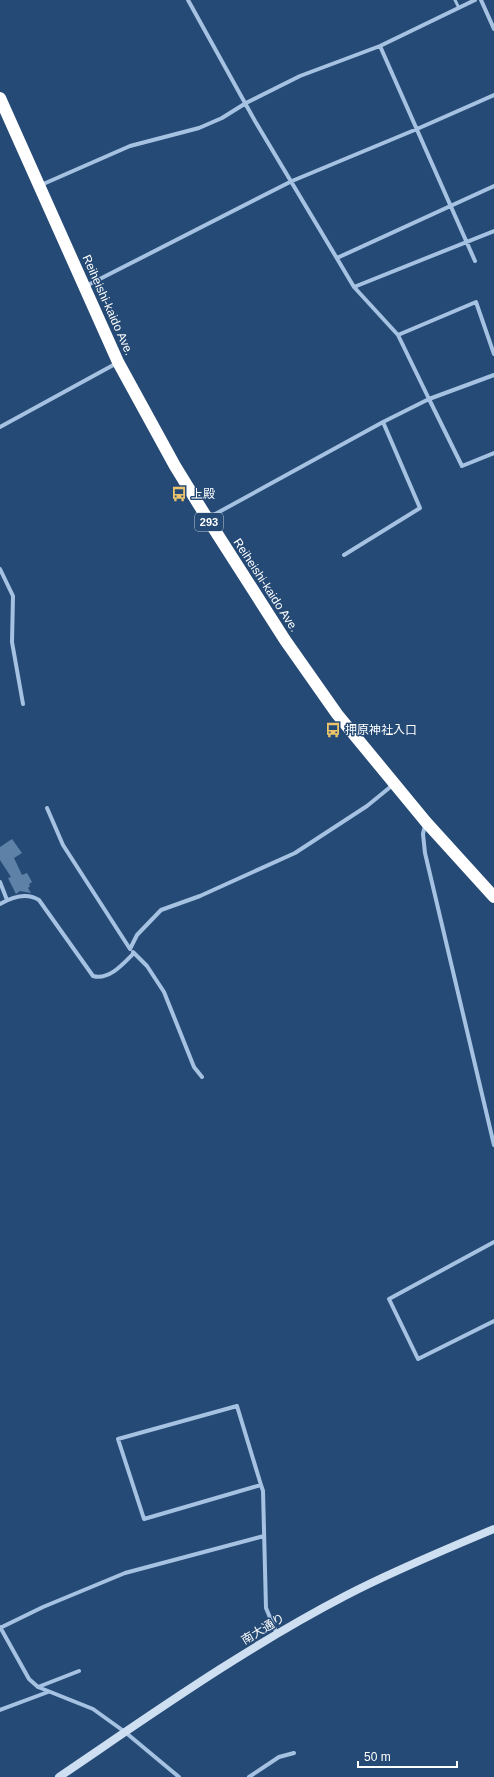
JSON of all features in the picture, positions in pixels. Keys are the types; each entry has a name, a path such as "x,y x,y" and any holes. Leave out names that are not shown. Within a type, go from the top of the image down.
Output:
{"highway":[{"name":"Reiheishi-kaido Ave.","path":"0,98 38,186 118,362 175,466 207,518 309,676 337,714 426,822 494,897"}],"street":[{"path":"188,0 246,103 354,287 398,335 462,466 494,452"},
{"path":"38,186 130,146 199,128 222,118 246,103 300,76 380,46 475,0"},
{"path":"481,0 494,29"},
{"path":"380,46 475,261"},
{"path":"84,287 292,180 494,95"},
{"path":"337,258 494,186"},
{"path":"354,287 494,231"},
{"path":"398,335 476,302 494,354"},
{"path":"0,427 118,362"},
{"path":"207,518 383,422 430,399 494,376"},
{"path":"344,555 420,508 383,422"},
{"path":"0,569 13,596 12,642 23,704"},
{"path":"130,949 136,935 161,910 200,896 295,853 367,806 394,783"},
{"path":"47,808 64,845 130,949 147,966 164,992 194,1067 202,1077"},
{"path":"426,822 423,834 425,853 494,1145"},
{"path":"0,882 7,900"},
{"path":"0,904 7,900 29,895 38,900 93,976 103,977 109,974 134,953"},
{"path":"494,1242 389,1299 418,1359 494,1321"},
{"path":"261,1485 144,1519 118,1439 237,1406 263,1491 266,1608 277,1634"},
{"name":"南大通り","path":"59,1777 125,1732 277,1634 345,1596 400,1569 494,1529"},
{"path":"179,1777 125,1732 93,1710 38,1687 29,1679 0,1627 43,1607 125,1573 264,1536"},
{"path":"38,1687 79,1671"},
{"path":"0,1710 48,1692"},
{"path":"249,1777 279,1757 294,1753"}],"lane":[{"path":"455,0 459,8"}],"building":[{"path":"12,839 22,853 14,858 22,875 27,873 32,882 29,884 30,886 28,888 31,893 20,891 16,894 8,878 11,877 0,860 0,847"}],"place":[{"name":"上殿","path":"179,494"},
{"name":"押原神社入口","path":"333,730"}]}
